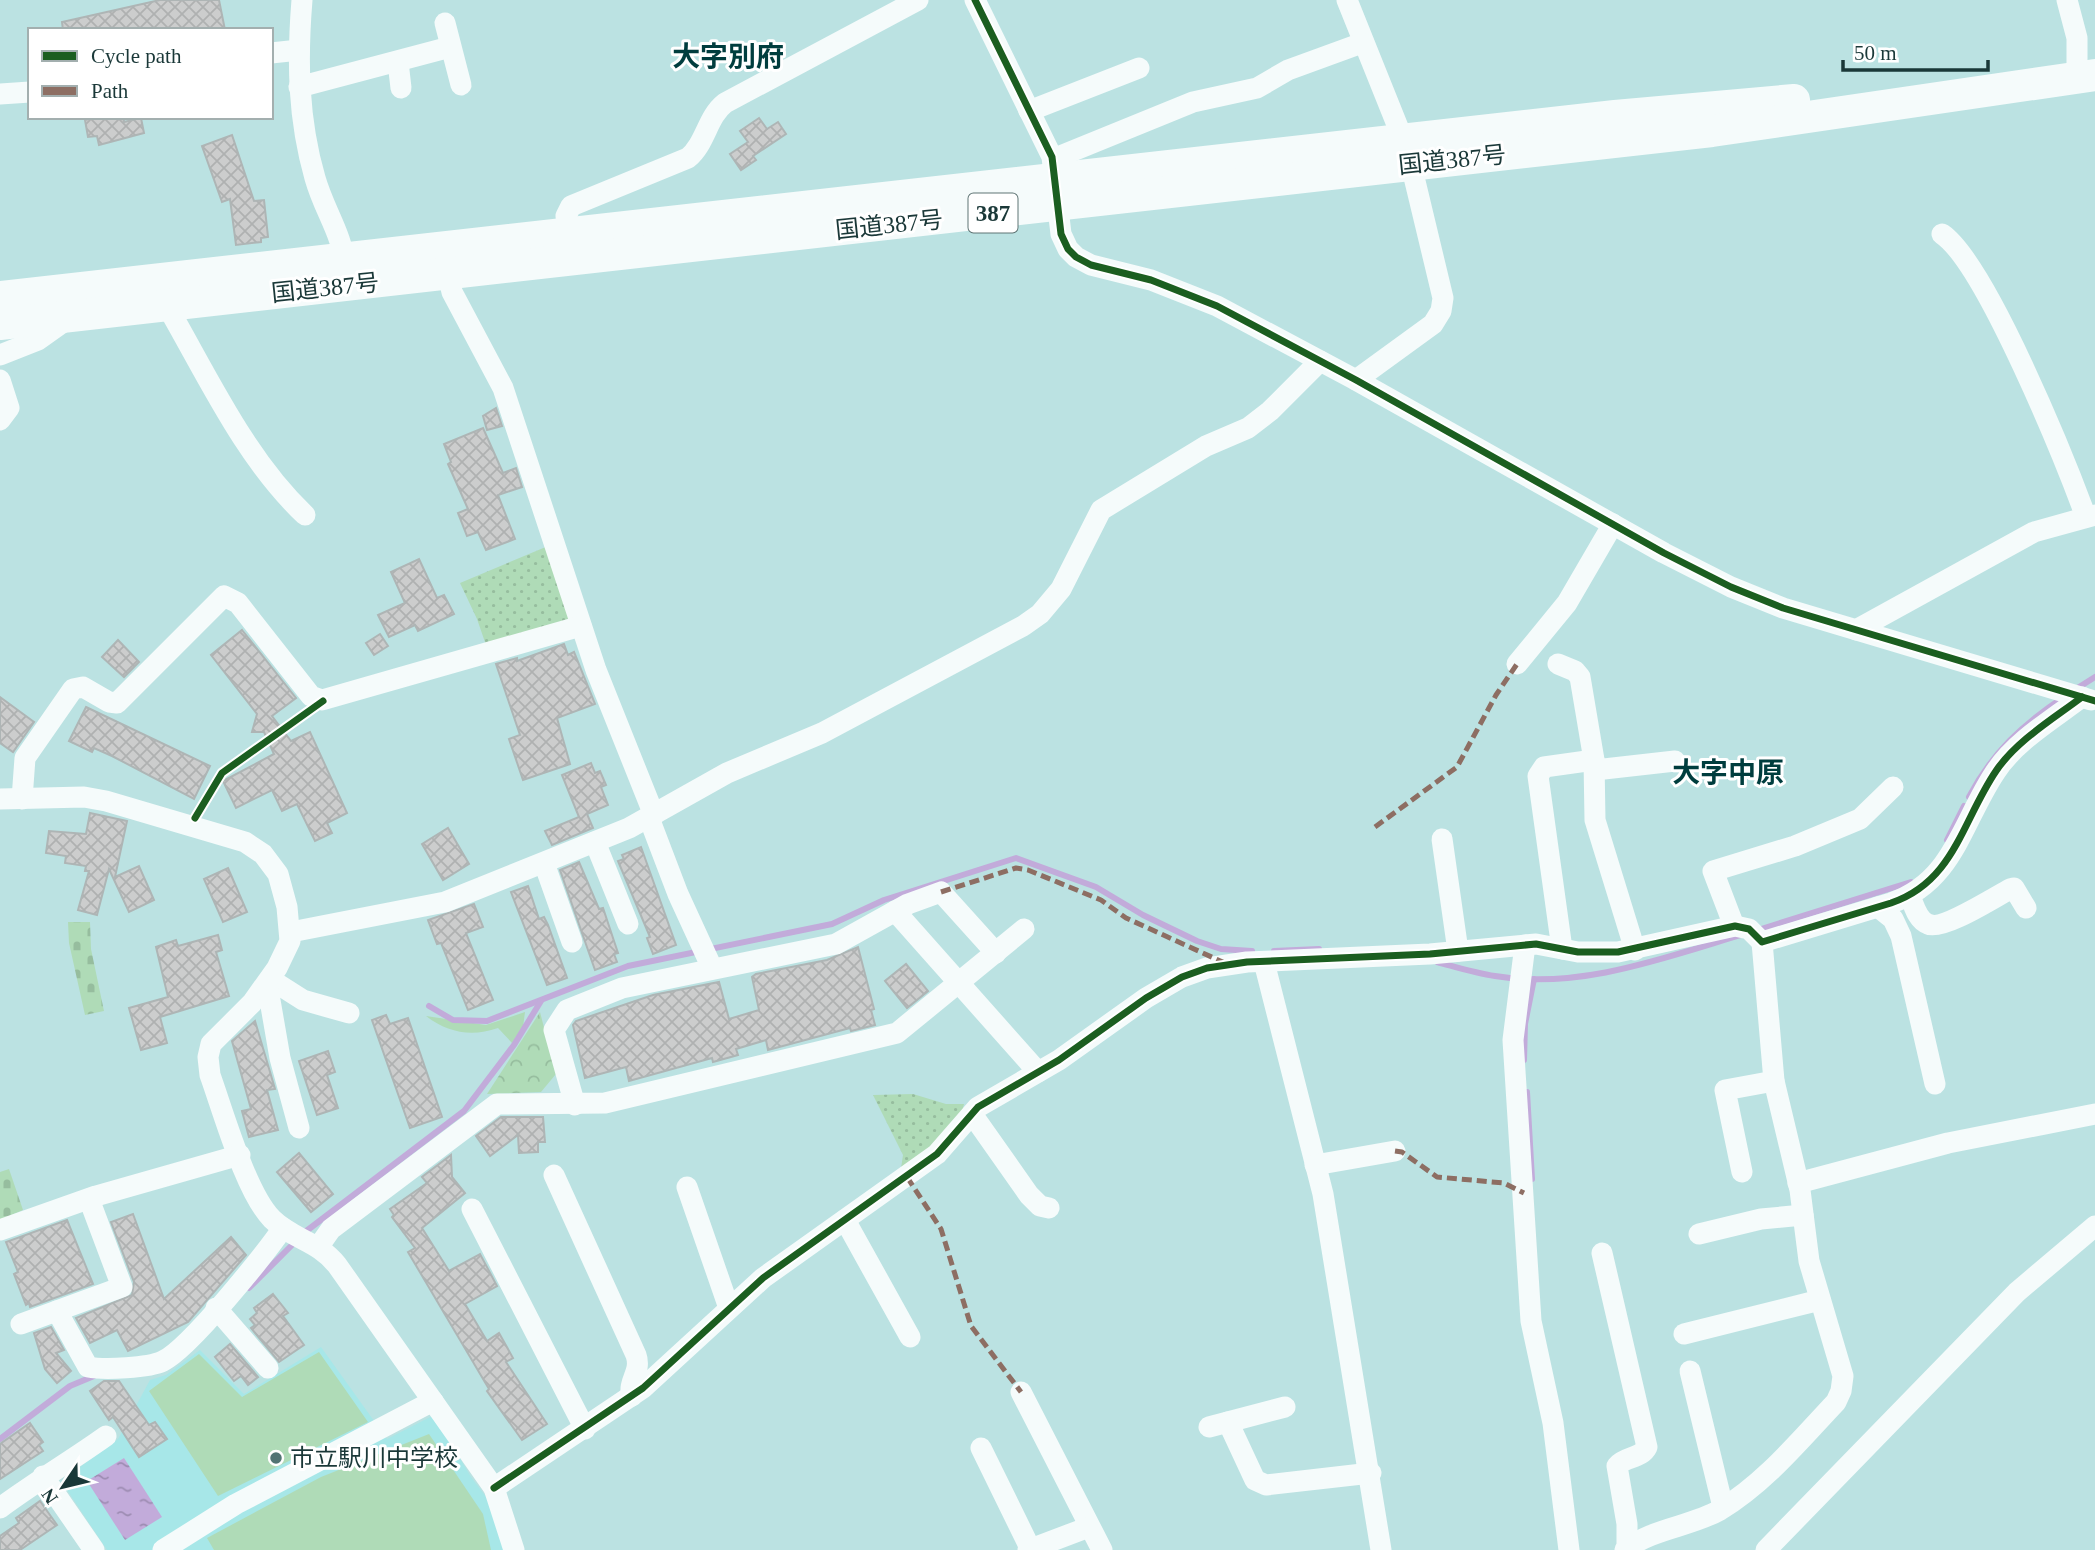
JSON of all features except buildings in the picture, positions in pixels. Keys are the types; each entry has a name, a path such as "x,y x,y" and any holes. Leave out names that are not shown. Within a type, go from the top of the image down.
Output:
{"highway":[{"name":"国道387号","path":"0,324 167,306 568,233 1056,181 1407,152 1712,131 2086,76"},
{"name":"国道387号","path":"0,296 346,272 448,275 1056,181"}],"street":[{"path":"302,0 299,87 312,166 325,205 342,240 346,272"},
{"path":"568,233 566,216 571,206 688,158 698,149 717,110 725,103 918,0"},
{"path":"975,0 1030,111 1056,181 1061,234 1068,249 1076,257 1199,298 1356,380 1731,587 1783,608 2088,699"},
{"path":"1348,0 1362,43 1407,152 1443,304 1433,324 1356,380"},
{"path":"2067,0 2086,76"},
{"path":"445,23 461,85"},
{"path":"1056,181 1193,102 1257,89 1288,70 1362,43"},
{"path":"299,87 450,47"},
{"path":"273,52 299,50"},
{"path":"398,62 401,88"},
{"path":"1030,111 1139,68"},
{"path":"0,94 28,92"},
{"path":"1856,629 2034,532 2090,516 1995,311 1961,252 1942,234"},
{"path":"448,275 454,295 503,388 607,701 688,918 712,968"},
{"path":"167,306 228,413 268,473 305,515"},
{"path":"0,355 38,340 71,316"},
{"path":"290,932 445,902 595,842 652,817 727,773 828,730 1033,619 1061,589 1101,510 1206,446 1248,428 1270,411 1320,361"},
{"path":"0,380 9,408 0,420"},
{"path":"1517,664 1567,603 1613,524"},
{"path":"22,799 25,758 73,689 83,687 112,704 117,703 224,596 238,603 311,696 320,700 581,626"},
{"path":"1558,664 1575,670 1580,677 1594,765 1596,825 1634,950"},
{"path":"1762,942 1910,896 1941,870 2004,760 2088,699"},
{"path":"1562,948 1538,776 1544,767 1675,761"},
{"path":"1734,926 1713,872 1795,846 1860,819 1893,787"},
{"path":"0,799 94,798 245,842 263,854 278,874 290,932 288,947 247,1009 215,1038 208,1057 209,1075 264,1209 283,1228 319,1246 337,1265 494,1488 514,1550"},
{"path":"1442,839 1458,951"},
{"path":"595,842 628,924"},
{"path":"544,863 572,943"},
{"path":"1910,896 1922,920 1931,926 1943,924 2014,888 2026,908"},
{"path":"575,1105 554,1037 563,1013 622,988 836,944 895,911 941,892 996,953"},
{"path":"1878,907 1893,919 1901,936 1935,1084"},
{"path":"895,911 1038,1072"},
{"path":"494,1488 632,1396 666,1369 763,1278 937,1154 986,1101 1038,1072 1182,977 1207,968 1264,962 1525,945 1594,953 1634,950 1743,925 1762,942 1773,1082 1798,1183 1807,1251 1842,1367 1843,1383 1839,1398 1774,1467 1723,1507 1646,1537 1626,1550"},
{"path":"319,1246 331,1229 468,1112 500,1102 575,1105 605,1103 886,1036 906,1028 1024,929"},
{"path":"1525,945 1513,1040 1531,1321 1553,1423 1569,1550"},
{"path":"1264,962 1315,1165 1371,1473 1381,1550"},
{"path":"268,981 310,1003 349,1013"},
{"path":"268,981 280,1058 299,1128"},
{"path":"1742,1172 1725,1090 1773,1082"},
{"path":"972,1114 1029,1195 1040,1206 1049,1208"},
{"path":"1798,1183 1948,1143 2095,1114"},
{"path":"1315,1165 1395,1151"},
{"path":"0,1230 89,1199 240,1155"},
{"path":"554,1175 636,1355 639,1368 629,1385 632,1396"},
{"path":"687,1187 729,1308"},
{"path":"21,1324 122,1287 89,1199"},
{"path":"472,1209 585,1429"},
{"path":"1699,1234 1744,1222 1803,1215"},
{"path":"845,1220 910,1338"},
{"path":"1766,1550 2033,1276 2095,1226"},
{"path":"57,1311 85,1363 93,1368 154,1364 166,1360 216,1308 283,1228"},
{"path":"1602,1253 1647,1447 1640,1455 1622,1461 1617,1466 1627,1524 1626,1550"},
{"path":"1684,1334 1820,1300"},
{"path":"216,1308 268,1368"},
{"path":"1690,1371 1723,1507"},
{"path":"1021,1392 1102,1550"},
{"path":"163,1550 236,1504 433,1401"},
{"path":"1285,1407 1218,1424 1255,1480 1266,1485 1371,1473"},
{"path":"0,1508 43,1476 65,1465 106,1436"},
{"path":"981,1448 1030,1550 1089,1527"},
{"path":"43,1476 94,1550"}],"shaded area":[{"name":"市立駅川中学校","path":"321,1347 387,1439 434,1415 471,1477 490,1502 507,1550 107,1550 61,1481 118,1439 150,1380 166,1375 200,1350 244,1394"}],"green space":[{"path":"548,546 569,619 487,648 460,583"},
{"path":"68,922 90,922 91,949 104,1011 85,1015 69,943"},
{"path":"525,1012 523,1027 512,1043 498,1028 461,1032 434,1022 426,1016 486,1025"},
{"path":"540,1012 556,1074 541,1092 487,1094"},
{"path":"913,1094 946,1104 964,1104 960,1120 900,1175 903,1155 873,1095"},
{"path":"9,1169 23,1210 0,1220 0,1172"},
{"path":"319,1352 368,1422 218,1496 149,1391 199,1354 242,1397"},
{"path":"429,1434 483,1514 491,1550 214,1550 207,1538 321,1477"}],"water":[{"path":"124,1458 162,1517 125,1540 87,1481"}],"waterway":[{"path":"2076,689 2095,677"},
{"path":"1969,797 1998,753 2022,729 2064,697"},
{"path":"1947,840 1964,806"},
{"path":"429,1006 453,1020 487,1021 628,966 832,924 884,900 1016,858 1096,887 1143,915 1197,941 1221,949 1252,951"},
{"path":"1758,930 1911,882"},
{"path":"1437,962 1495,976 1558,979 1652,962 1744,934"},
{"path":"1274,951 1319,949"},
{"path":"1524,1060 1525,1024 1534,979"},
{"path":"249,1288 305,1232 464,1111 514,1045 541,1001"},
{"path":"1527,1092 1532,1179"},
{"path":"0,1439 70,1386 94,1376"}],"marked path":[{"path":"1375,827 1457,767 1496,695 1517,664"},
{"path":"941,892 1016,868 1028,870 1101,900 1126,918 1227,964"},
{"path":"1395,1151 1402,1152 1437,1177 1504,1183 1524,1193"},
{"path":"907,1177 941,1229 971,1326 1021,1392"}],"cycle path":[{"path":"975,0 1052,157 1061,234 1068,249 1076,257 1091,265 1151,280 1217,306 1356,380 1664,553 1731,587 1783,608 2095,701"},
{"path":"494,1488 643,1388 763,1278 937,1154 978,1107 1059,1060 1146,998 1182,977 1207,968 1247,962 1430,954 1536,944 1578,952 1618,952 1735,926 1749,929 1762,942 1891,903 1929,881 1943,865 1984,790 2004,760 2036,731 2082,697"},
{"path":"195,818 222,773 323,701"}],"place":[{"name":"市立駅川中学校","path":"276,1458"}],"district":[{"name":"大字別府","path":"728,56"},
{"name":"大字中原","path":"1728,772"}]}
